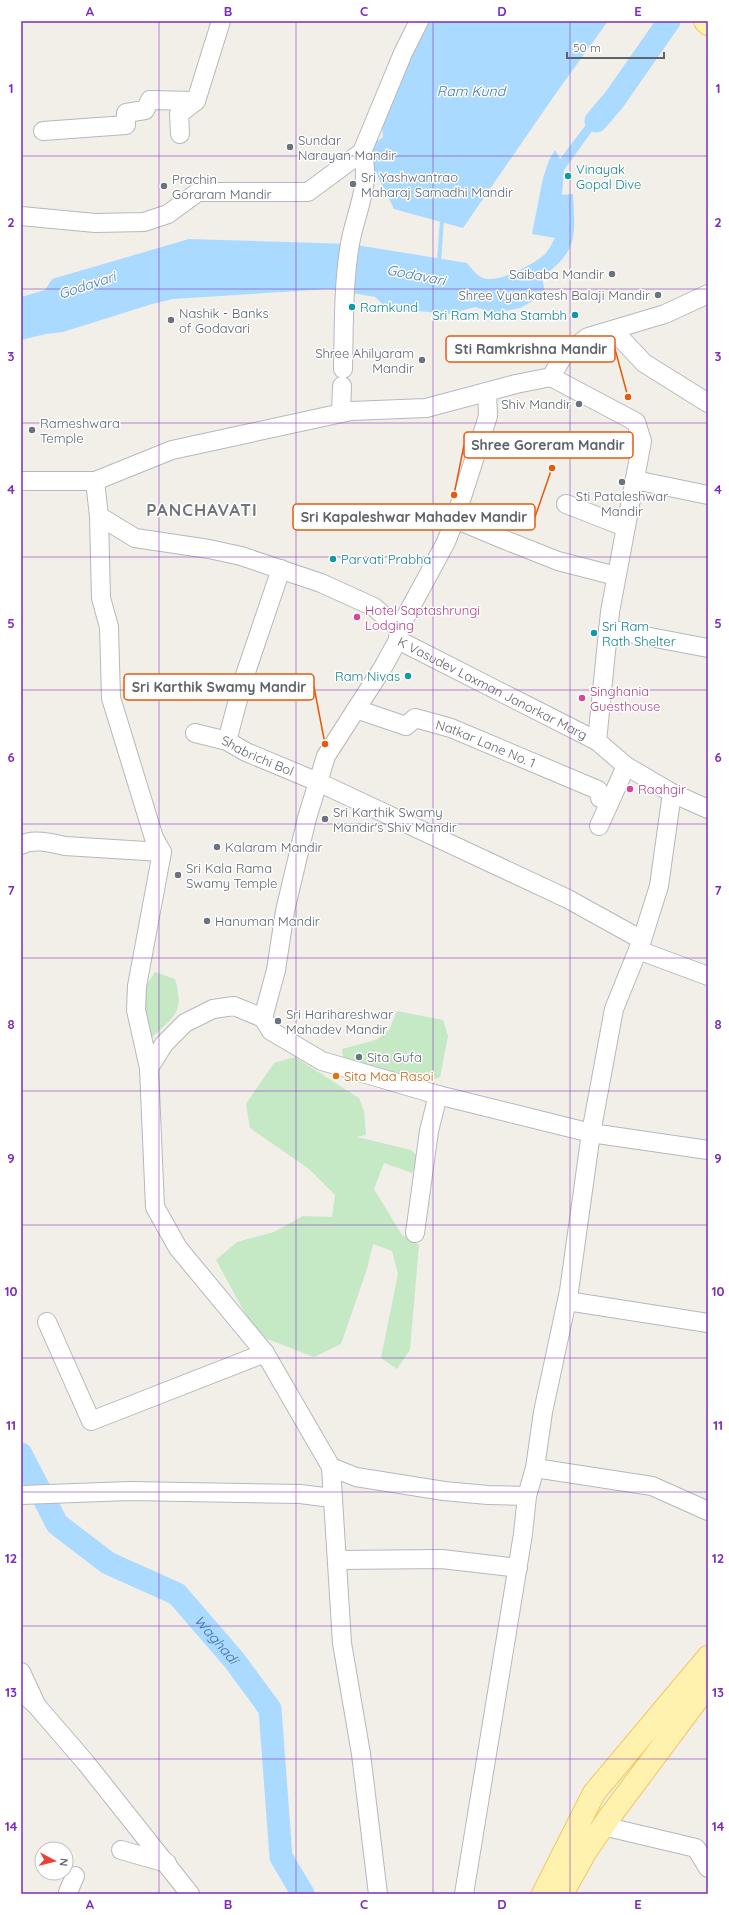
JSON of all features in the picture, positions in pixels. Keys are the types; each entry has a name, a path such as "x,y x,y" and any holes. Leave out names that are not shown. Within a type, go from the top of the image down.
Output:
{"main road":[{"path":"705,21 708,24"},
{"path":"543,1894 594,1793 708,1657"},
{"path":"562,1894 586,1851 603,1826 708,1685"}],"street":[{"path":"180,134 179,114 196,101 221,21"},
{"path":"21,216 95,223 144,222 168,214 198,192 308,192 362,152 403,53 419,21"},
{"path":"43,131 126,126 126,113 145,110 150,100 196,101"},
{"path":"341,413 346,292 350,244 364,189 365,160 362,152"},
{"path":"551,377 564,355 588,337 665,314 708,294"},
{"path":"614,330 644,363 708,403"},
{"path":"21,481 95,481 172,450 351,410 426,408 551,377 636,422 642,441 616,576 608,629 597,741"},
{"path":"263,1018 276,970 285,912 307,818 326,756 356,709 399,634 446,542 488,416 487,392"},
{"path":"635,480 708,495"},
{"path":"95,481 100,516 102,598 109,627 111,698 154,838 162,852 137,986 136,1010 149,1068 155,1207 178,1248 265,1354 331,1467 342,1644 362,1754 378,1894"},
{"path":"566,504 625,527"},
{"name":"K Vasudev Laxman Janorkar Marg","path":"100,516 135,538 209,549 281,569 321,583 374,606 399,634 597,741 626,766 672,793 708,809"},
{"path":"455,518 558,561 616,576"},
{"path":"227,741 243,681 281,569"},
{"path":"608,629 708,648"},
{"name":"Natkar Lane No. 1","path":"356,709 406,726 415,718 451,728 598,790 600,798 609,803"},
{"name":"Shabrichi Bol","path":"195,733 227,741 246,752 318,782 568,899 640,945 708,976"},
{"path":"599,826 626,766"},
{"path":"464,1894 518,1568 527,1496 535,1468 543,1412 567,1301 591,1132 614,1009 640,945 659,886 672,793"},
{"path":"21,845 26,842 50,842 64,846 162,852"},
{"path":"149,1068 164,1044 185,1023 214,1009 234,1006 263,1018 271,1031 322,1061 438,1095 591,1132 707,1146"},
{"path":"415,1233 429,1132 438,1095"},
{"path":"567,1301 708,1323"},
{"path":"47,1322 90,1421 265,1354"},
{"path":"331,1467 356,1477 444,1491 488,1495 527,1496"},
{"path":"535,1468 652,1486 708,1511"},
{"path":"21,1495 130,1491 300,1494 332,1498"},
{"path":"337,1560 442,1558 518,1568"},
{"path":"21,1672 36,1705"},
{"path":"21,1692 36,1705 86,1763 167,1863 190,1894"},
{"path":"603,1826 696,1848 708,1868"},
{"path":"121,1850 167,1863"}],"green space":[{"path":"155,972 175,979 179,999 178,1007 171,1019 151,1038 141,1001 144,989"},
{"path":"397,1011 443,1020 448,1036 440,1077 425,1083 344,1065 342,1049 376,1040 389,1030"},
{"path":"295,1057 359,1098 364,1111 366,1135 357,1137 411,1150 419,1158 412,1173 384,1163 374,1189 402,1235 419,1245 410,1350 397,1369 381,1358 398,1274 392,1251 373,1244 367,1269 341,1344 314,1357 257,1335 216,1260 237,1242 274,1232 303,1216 332,1217 335,1195 309,1169 250,1128 246,1104 274,1063"}],"water":[{"name":"Ram Kund","path":"429,21 608,21 463,228 394,209 369,158 375,143 383,137 382,126 416,43"},
{"path":"610,93 616,98 564,170 562,195 573,194 574,232 569,250 563,259 542,277 546,298 533,301 520,308 494,313 475,307 449,314 387,308 375,297 330,289 173,299 152,304 63,332 46,334 21,340 21,297 45,290 52,279 189,239 350,244 467,263 476,274 483,278 497,278 516,272 525,268 545,254 555,238 532,234 543,178 549,160 555,150 560,159"}],"waterway":[{"name":"Godavari","path":"596,121 614,100 669,21"},
{"path":"439,263 442,218"},
{"name":"Waghadi","path":"21,1454 57,1524 108,1563 177,1594 234,1660 270,1709 281,1857 303,1894"}],"place":[{"name":"Sundar Narayan Mandir","path":"290,147"},
{"name":"Vinayak Gopal Dive","path":"568,176"},
{"name":"Sri Yashwantrao Maharaj Samadhi Mandir","path":"353,184"},
{"name":"Prachin Goraram Mandir","path":"164,186"},
{"name":"Saibaba Mandir","path":"612,274"},
{"name":"Shree Vyankatesh Balaji Mandir","path":"658,295"},
{"name":"Ramkund","path":"352,307"},
{"name":"Sri Ram Maha Stambh","path":"575,315"},
{"name":"Nashik - Banks of Godavari","path":"171,320"},
{"name":"Shree Ahilyaram Mandir","path":"422,360"},
{"name":"Sti Ramkrishna Mandir","path":"628,397"},
{"name":"Shiv Mandir","path":"579,404"},
{"name":"Rameshwara Temple","path":"32,430"},
{"name":"Sri Kapaleshwar Mahadev Mandir","path":"552,468"},
{"name":"Sti Pataleshwar Mandir","path":"622,482"},
{"name":"Shree Goreram Mandir","path":"454,495"},
{"name":"Parvati Prabha","path":"333,559"},
{"name":"Hotel Saptashrungi Lodging","path":"357,617"},
{"name":"Sri Ram Rath Shelter","path":"594,633"},
{"name":"Ram Nivas","path":"408,676"},
{"name":"Singhania Guesthouse","path":"582,698"},
{"name":"Sri Karthik Swamy Mandir","path":"325,744"},
{"name":"Raahgir","path":"630,789"},
{"name":"Sri Karthik Swamy Mandir's Shiv Mandir","path":"325,819"},
{"name":"Kalaram Mandir","path":"217,847"},
{"name":"Sri Kala Rama Swamy Temple","path":"178,875"},
{"name":"Hanuman Mandir","path":"207,921"},
{"name":"Sri Harihareshwar Mahadev Mandir","path":"278,1021"},
{"name":"Sita Gufa","path":"359,1057"},
{"name":"Sita Maa Rasoi","path":"336,1076"}],"district":[{"name":"PANCHAVATI","path":"202,509"}]}
